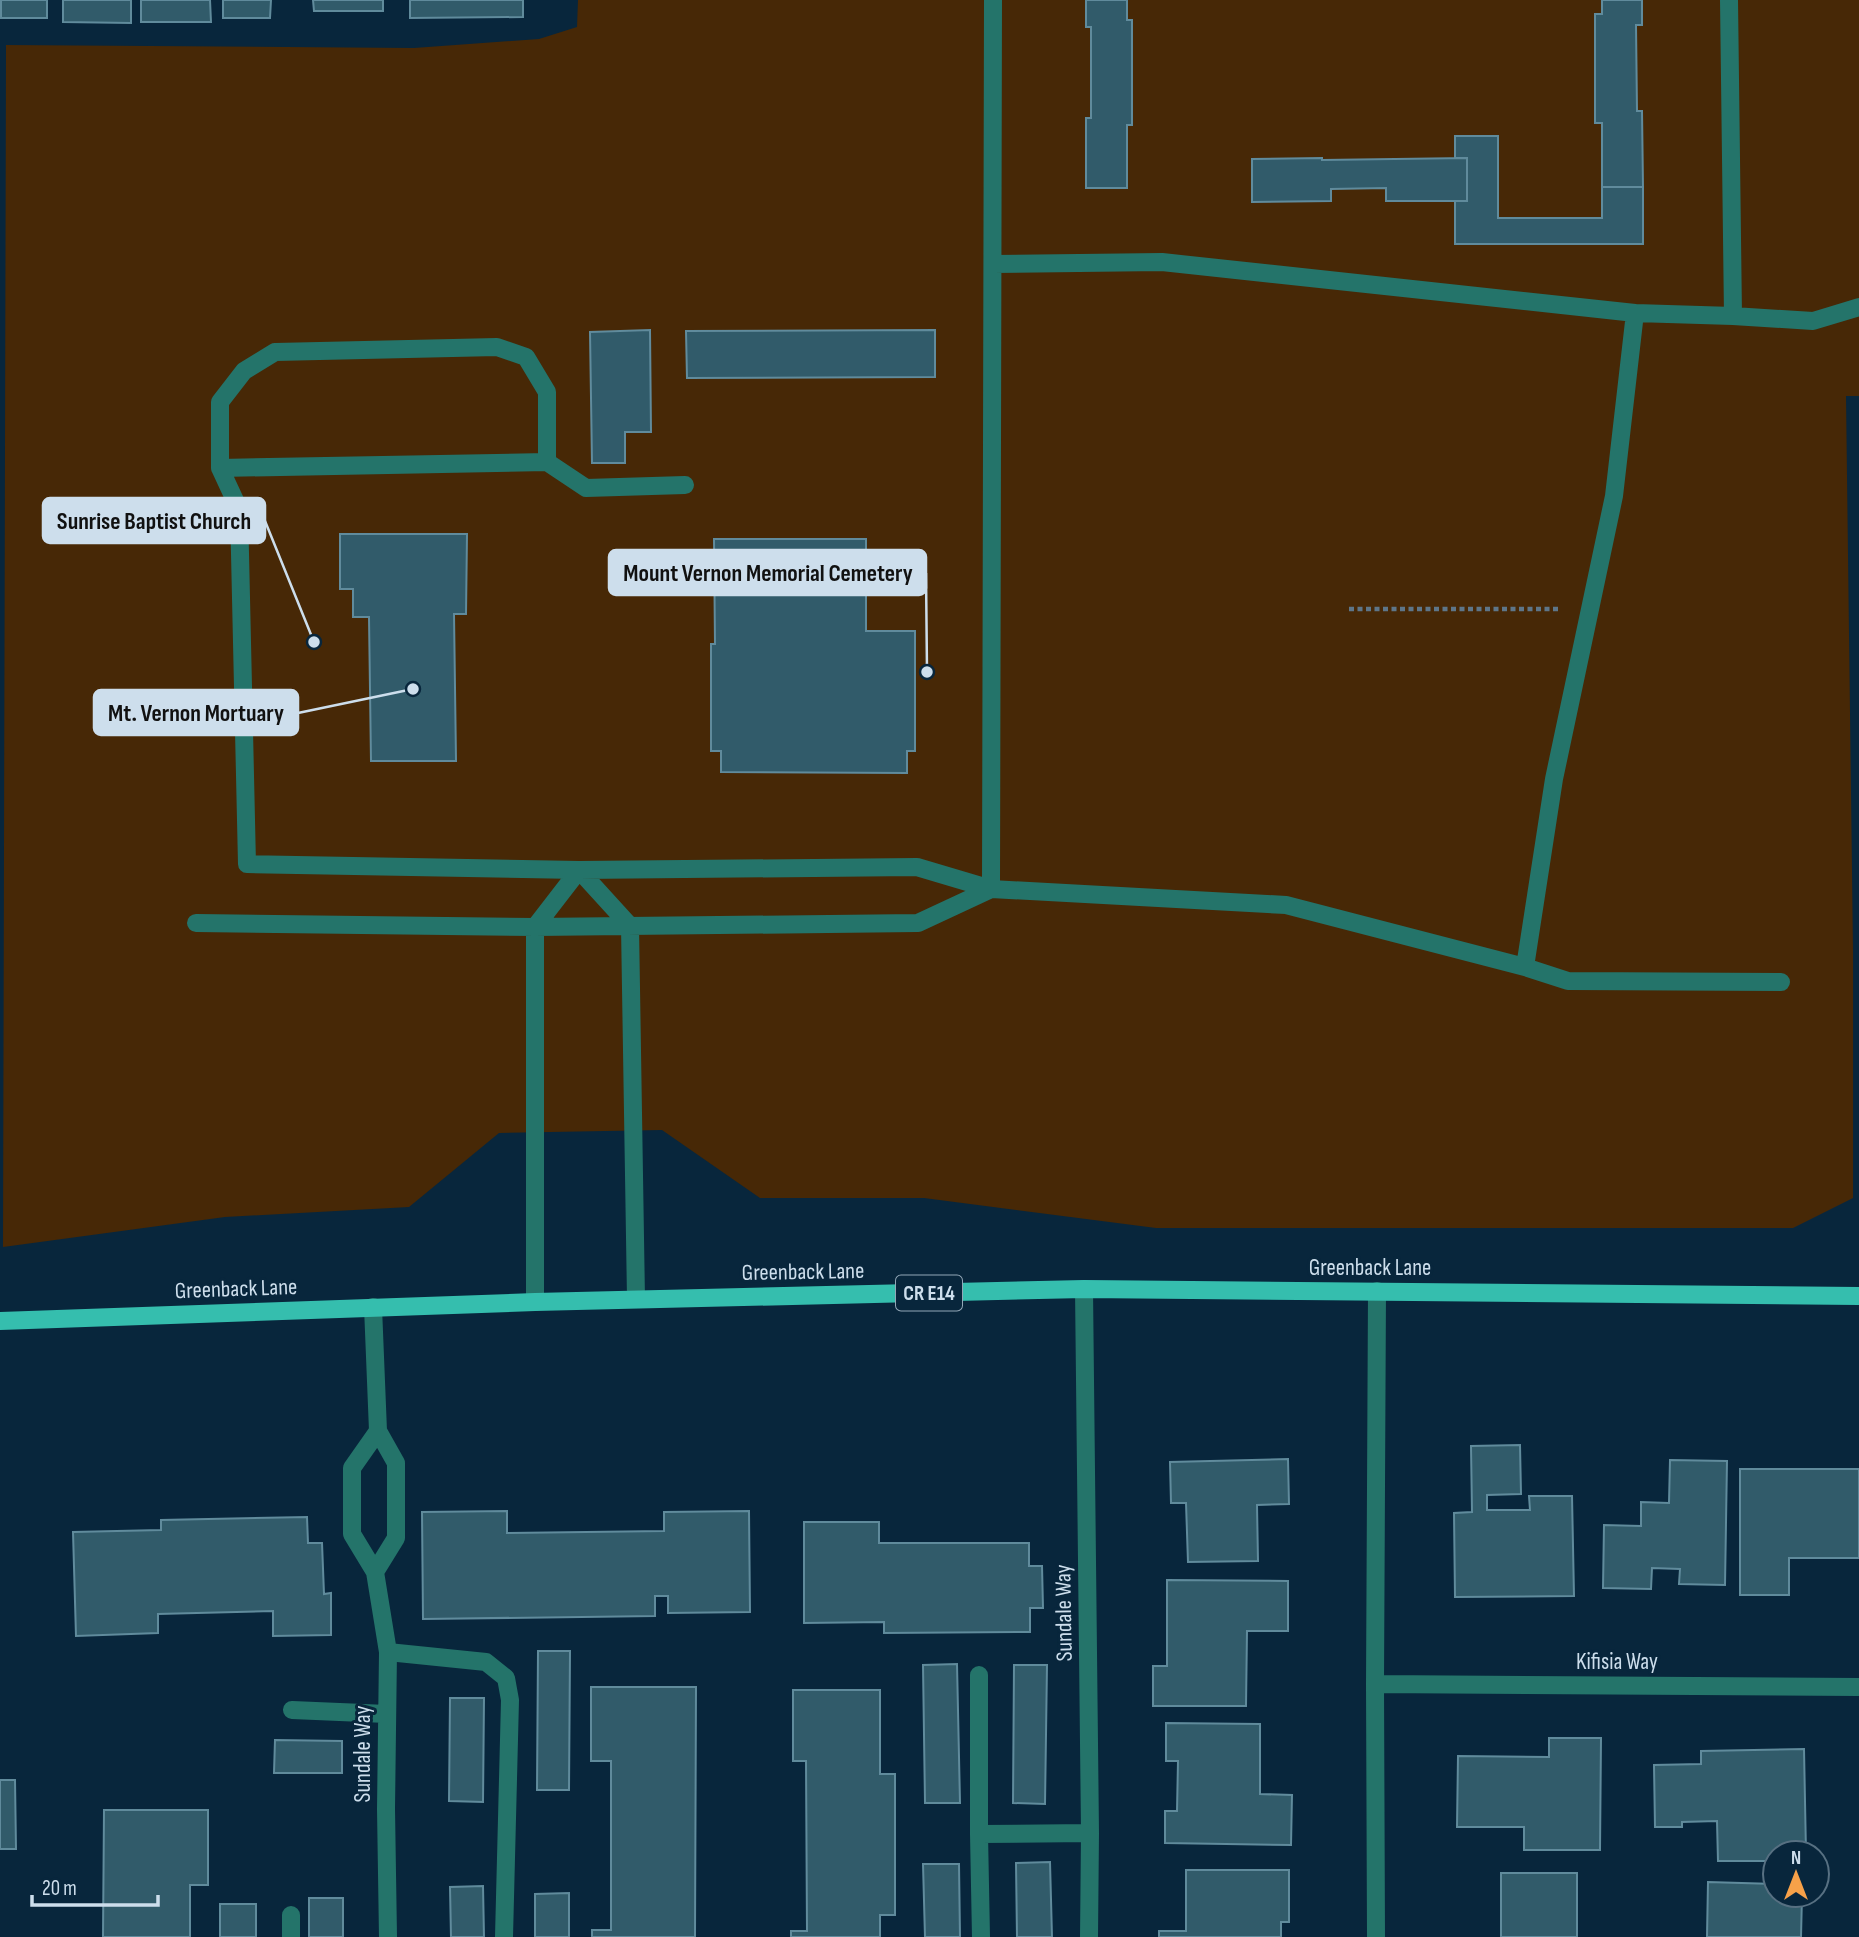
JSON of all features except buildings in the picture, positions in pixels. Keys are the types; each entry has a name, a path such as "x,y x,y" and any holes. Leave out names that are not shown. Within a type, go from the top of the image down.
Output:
{"main road":[{"name":"Greenback Lane","path":"0,1321 636,1299 1084,1289 1859,1296"}],"street":[{"path":"991,889 993,0"},
{"path":"1729,0 1733,316"},
{"path":"993,264 1162,262 1635,313 1813,321 1859,307"},
{"path":"1525,967 1554,779 1614,496 1635,313"},
{"path":"547,462 547,392 526,357 497,347 275,352 244,371 220,402 220,468 239,509 247,864 579,870 917,867 991,889 1286,905 1525,967 1568,981 1781,982"},
{"path":"220,468 547,462 586,488 685,485"},
{"path":"579,870 629,926 636,1299"},
{"path":"535,1302 535,927 579,870"},
{"path":"196,923 535,927 918,923 991,889"},
{"name":"Sundale Way","path":"1084,1289 1089,1937"},
{"path":"1376,1937 1377,1291"},
{"path":"373,1307 378,1431 397,1464 396,1538 375,1572"},
{"name":"Sundale Way","path":"378,1431 352,1468 352,1534 375,1572 388,1652 388,1937"},
{"path":"388,1652 486,1662 506,1678 510,1700 505,1937"},
{"path":"979,1675 981,1937"},
{"name":"Kifisia Way","path":"1375,1684 1859,1687"},
{"path":"292,1710 387,1714"},
{"path":"979,1833 1090,1833"},
{"path":"291,1915 291,1937"}],"path":[{"path":"1349,609 1591,609"}],"shaded area":[{"path":"578,0 1859,0 1859,396 1846,396 1853,949 1853,1198 1793,1228 1156,1228 924,1198 760,1198 662,1130 499,1133 409,1207 225,1217 3,1247 6,45 414,48 539,39 577,27"}],"place":[{"name":"Sunrise Baptist Church","path":"314,642"},
{"name":"Mount Vernon Memorial Cemetery","path":"927,672"},
{"name":"Mt. Vernon Mortuary","path":"413,689"}]}
